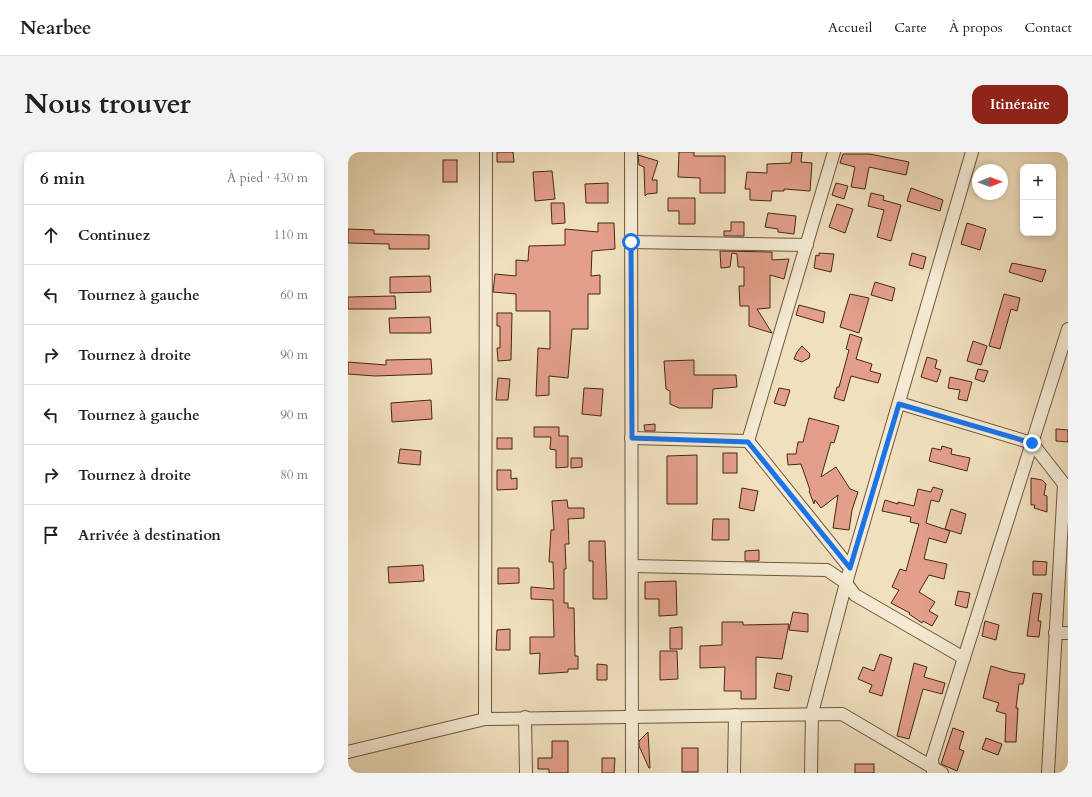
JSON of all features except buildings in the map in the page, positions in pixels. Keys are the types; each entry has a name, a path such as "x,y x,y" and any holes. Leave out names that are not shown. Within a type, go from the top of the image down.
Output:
{"street":[{"path":"485,719 486,152"},
{"path":"631,152 632,773"},
{"path":"748,442 834,152"},
{"path":"811,773 812,713 850,568 972,152"},
{"path":"631,242 807,245"},
{"path":"936,771 932,759 1032,443 1066,345 1068,330"},
{"path":"899,404 1032,443 1064,484 1048,773"},
{"path":"632,438 748,442 850,568"},
{"path":"632,566 827,570 846,583 855,595 964,658"},
{"path":"1055,632 1068,633"},
{"path":"348,752 485,719 526,717 632,717 812,713 842,714 936,771"},
{"path":"734,715 734,773"},
{"path":"526,717 526,773"}],"route":[{"path":"631,242 632,438 748,442 850,568 899,404 1032,443"}]}
